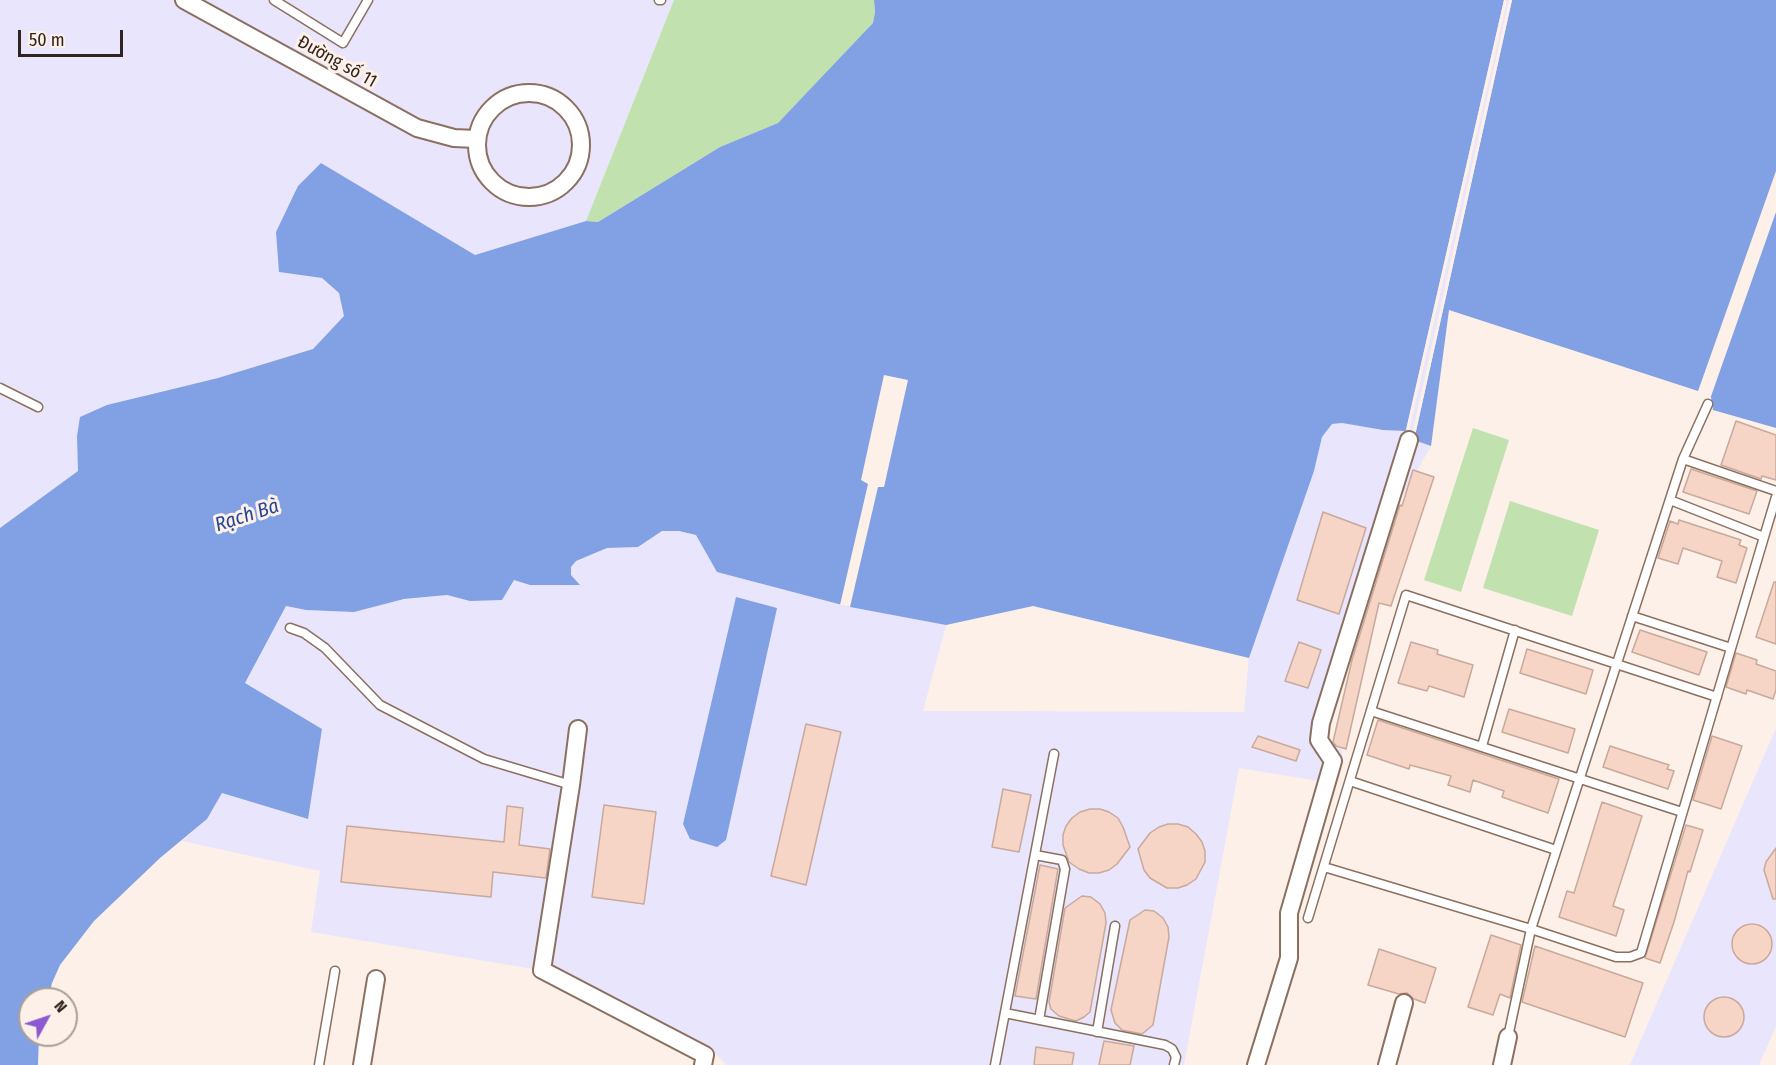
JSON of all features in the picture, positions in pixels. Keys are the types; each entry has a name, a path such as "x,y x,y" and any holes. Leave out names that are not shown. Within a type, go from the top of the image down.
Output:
{"street":[{"name":"Đường số 11","path":"184,0 417,128 454,138 476,139"},
{"path":"518,93 540,93 560,102 574,118 582,139 579,161 568,180 550,193 529,198 507,193 489,180 478,160 476,139 483,118 498,101 518,93"},
{"path":"1256,1065 1289,958 1289,913 1333,761 1319,740 1321,723 1409,440"},
{"path":"578,729 542,970 705,1055 703,1065"},
{"path":"362,1065 376,979"},
{"path":"1387,1065 1404,1003"},
{"path":"1502,1065 1508,1037"}],"lane":[{"path":"274,0 343,43 368,0"},
{"path":"0,388 38,407"},
{"path":"1508,1037 1531,929 1683,459 1708,404"},
{"path":"1683,459 1776,491"},
{"path":"1324,867 1616,957 1630,957 1641,952 1776,497"},
{"path":"1670,500 1764,537"},
{"path":"1308,918 1406,595 1717,697"},
{"path":"1632,616 1731,648"},
{"path":"290,628 304,633 325,648 380,705 498,765 571,785"},
{"path":"1482,746 1515,630"},
{"path":"1371,711 1682,812"},
{"path":"995,1065 1054,754"},
{"path":"1350,781 1556,850"},
{"path":"1035,855 1062,860 1065,869 1039,1020"},
{"path":"1098,1032 1115,926"},
{"path":"319,1065 335,971"},
{"path":"1005,1013 1172,1049 1176,1057 1174,1065"}],"shaded area":[{"path":"0,0 674,0 586,221 475,255 321,163 279,272 322,278 339,293 345,316 313,349 218,378 145,395 77,436 79,471 0,528"},
{"path":"1504,0 1512,0 1414,439 1431,446 1397,505 1325,743 1343,751 1296,921 1279,917 1319,781 1239,768 1184,1065 727,1065 704,1043 557,973 311,932 320,871 182,841 207,819 222,793 307,819 322,729 245,683 286,606 306,610 354,612 400,600 447,595 470,601 514,579 530,585 579,585 571,575 571,567 576,561 607,548 638,547 662,531 679,531 696,535 851,607 946,625 923,711 1244,712 1249,658 1314,471 1322,437 1332,424 1342,423 1383,430 1406,430"},
{"path":"1776,728 1776,1026 1759,1065 1630,1065"}],"green space":[{"path":"674,0 874,0 875,12 873,23 861,37 778,123 720,147 598,222 586,221"},
{"path":"1473,428 1509,440 1461,592 1424,580"},
{"path":"1510,501 1599,530 1572,616 1483,588"}],"water":[{"name":"Rạch Bà","path":"874,0 1504,0 1406,431 1383,430 1342,423 1332,424 1322,437 1314,471 1249,658 1033,606 946,625 850,607 717,572 696,535 679,531 662,531 638,547 607,548 576,561 571,567 571,575 580,585 530,585 514,580 502,600 470,601 447,595 404,599 354,612 306,610 286,606 245,683 322,729 308,819 222,793 207,819 160,858 94,921 60,965 51,987 18,987 18,1047 39,1047 38,1065 0,1065 0,528 78,471 77,436 80,417 107,405 218,378 313,349 344,316 339,293 322,278 279,272 276,232 298,186 321,163 475,255 586,221 598,222 720,147 778,123 873,23"},
{"path":"1512,0 1776,0 1776,428 1713,410 1711,397 1698,391 1449,310 1431,446 1414,440"},
{"path":"736,597 777,608 726,840 717,847 690,839 683,824"}],"pier":[{"path":"1504,0 1507,1 1409,431 1405,434"},
{"path":"1509,0 1512,0 1414,440 1411,439"},
{"path":"1776,171 1776,212 1709,402 1708,399 1697,394"},
{"path":"884,375 908,380 884,487 878,487 850,607 840,605 868,484 861,480"}],"building":[{"path":"1736,421 1776,435 1776,480 1762,476 1761,479 1721,465"},
{"path":"1691,469 1757,491 1749,514 1683,492"},
{"path":"1413,470 1434,477 1391,606 1379,603 1346,749 1336,746 1333,742 1352,660"},
{"path":"1323,512 1366,528 1339,614 1297,600"},
{"path":"1679,520 1741,540 1739,545 1747,548 1736,583 1717,577 1722,561 1683,548 1678,564 1658,558 1670,521 1678,524"},
{"path":"1774,582 1776,582 1776,644 1756,637"},
{"path":"1640,630 1707,652 1699,675 1632,652"},
{"path":"1299,642 1321,650 1308,688 1285,681"},
{"path":"1411,642 1438,650 1437,654 1473,665 1464,697 1429,686 1427,691 1398,683"},
{"path":"1527,649 1593,670 1586,694 1520,673"},
{"path":"1736,653 1757,660 1756,664 1776,671 1776,690 1773,699 1747,690 1746,694 1726,687"},
{"path":"1509,709 1575,729 1568,753 1502,732"},
{"path":"1378,720 1559,779 1548,813 1502,797 1504,791 1473,780 1470,792 1448,785 1451,776 1410,765 1409,769 1367,755"},
{"path":"806,724 841,732 806,885 771,876"},
{"path":"1258,736 1300,750 1296,761 1252,747"},
{"path":"1712,736 1742,746 1721,809 1693,800"},
{"path":"1610,746 1669,765 1667,769 1674,771 1668,789 1603,767"},
{"path":"1003,789 1031,795 1019,852 992,847"},
{"path":"1602,802 1642,816 1613,906 1624,910 1616,936 1559,917 1567,891 1574,893"},
{"path":"604,805 656,812 644,904 592,897"},
{"path":"507,806 523,808 519,845 550,849 546,878 493,872 491,897 341,882 347,826 504,842"},
{"path":"1090,809 1100,809 1118,818 1130,847 1117,864 1099,873 1089,873 1069,862 1063,845 1066,826 1072,818"},
{"path":"1168,824 1188,827 1202,842 1205,851 1205,862 1196,879 1178,888 1167,888 1150,878 1144,870 1138,849 1150,833"},
{"path":"1686,825 1703,830 1660,963 1645,958"},
{"path":"1776,848 1776,899 1773,899 1764,870 1766,862"},
{"path":"1040,865 1058,869 1036,999 1015,996"},
{"path":"1082,896 1091,897 1100,904 1105,913 1106,923 1090,1012 1076,1021 1059,1016 1051,1009 1049,1002 1065,908"},
{"path":"1145,910 1154,911 1163,918 1168,927 1169,937 1153,1025 1142,1034 1122,1030 1115,1023 1111,1010 1130,920"},
{"path":"1752,924 1760,925 1766,930 1771,936 1771,952 1766,958 1760,963 1752,964 1744,963 1738,958 1733,952 1732,944 1733,936 1738,930 1744,925"},
{"path":"1491,935 1521,945 1510,998 1500,994 1493,1015 1468,1007"},
{"path":"1535,946 1643,983 1625,1037 1522,1002"},
{"path":"1379,949 1436,968 1425,1003 1414,999 1407,993 1399,994 1368,985"},
{"path":"1724,997 1732,998 1738,1003 1743,1009 1743,1025 1738,1031 1732,1036 1724,1037 1716,1036 1710,1031 1705,1025 1704,1017 1705,1009 1710,1003 1716,998"},
{"path":"1104,1041 1134,1046 1130,1065 1099,1065"},
{"path":"1036,1047 1074,1053 1072,1065 1034,1065"}]}
